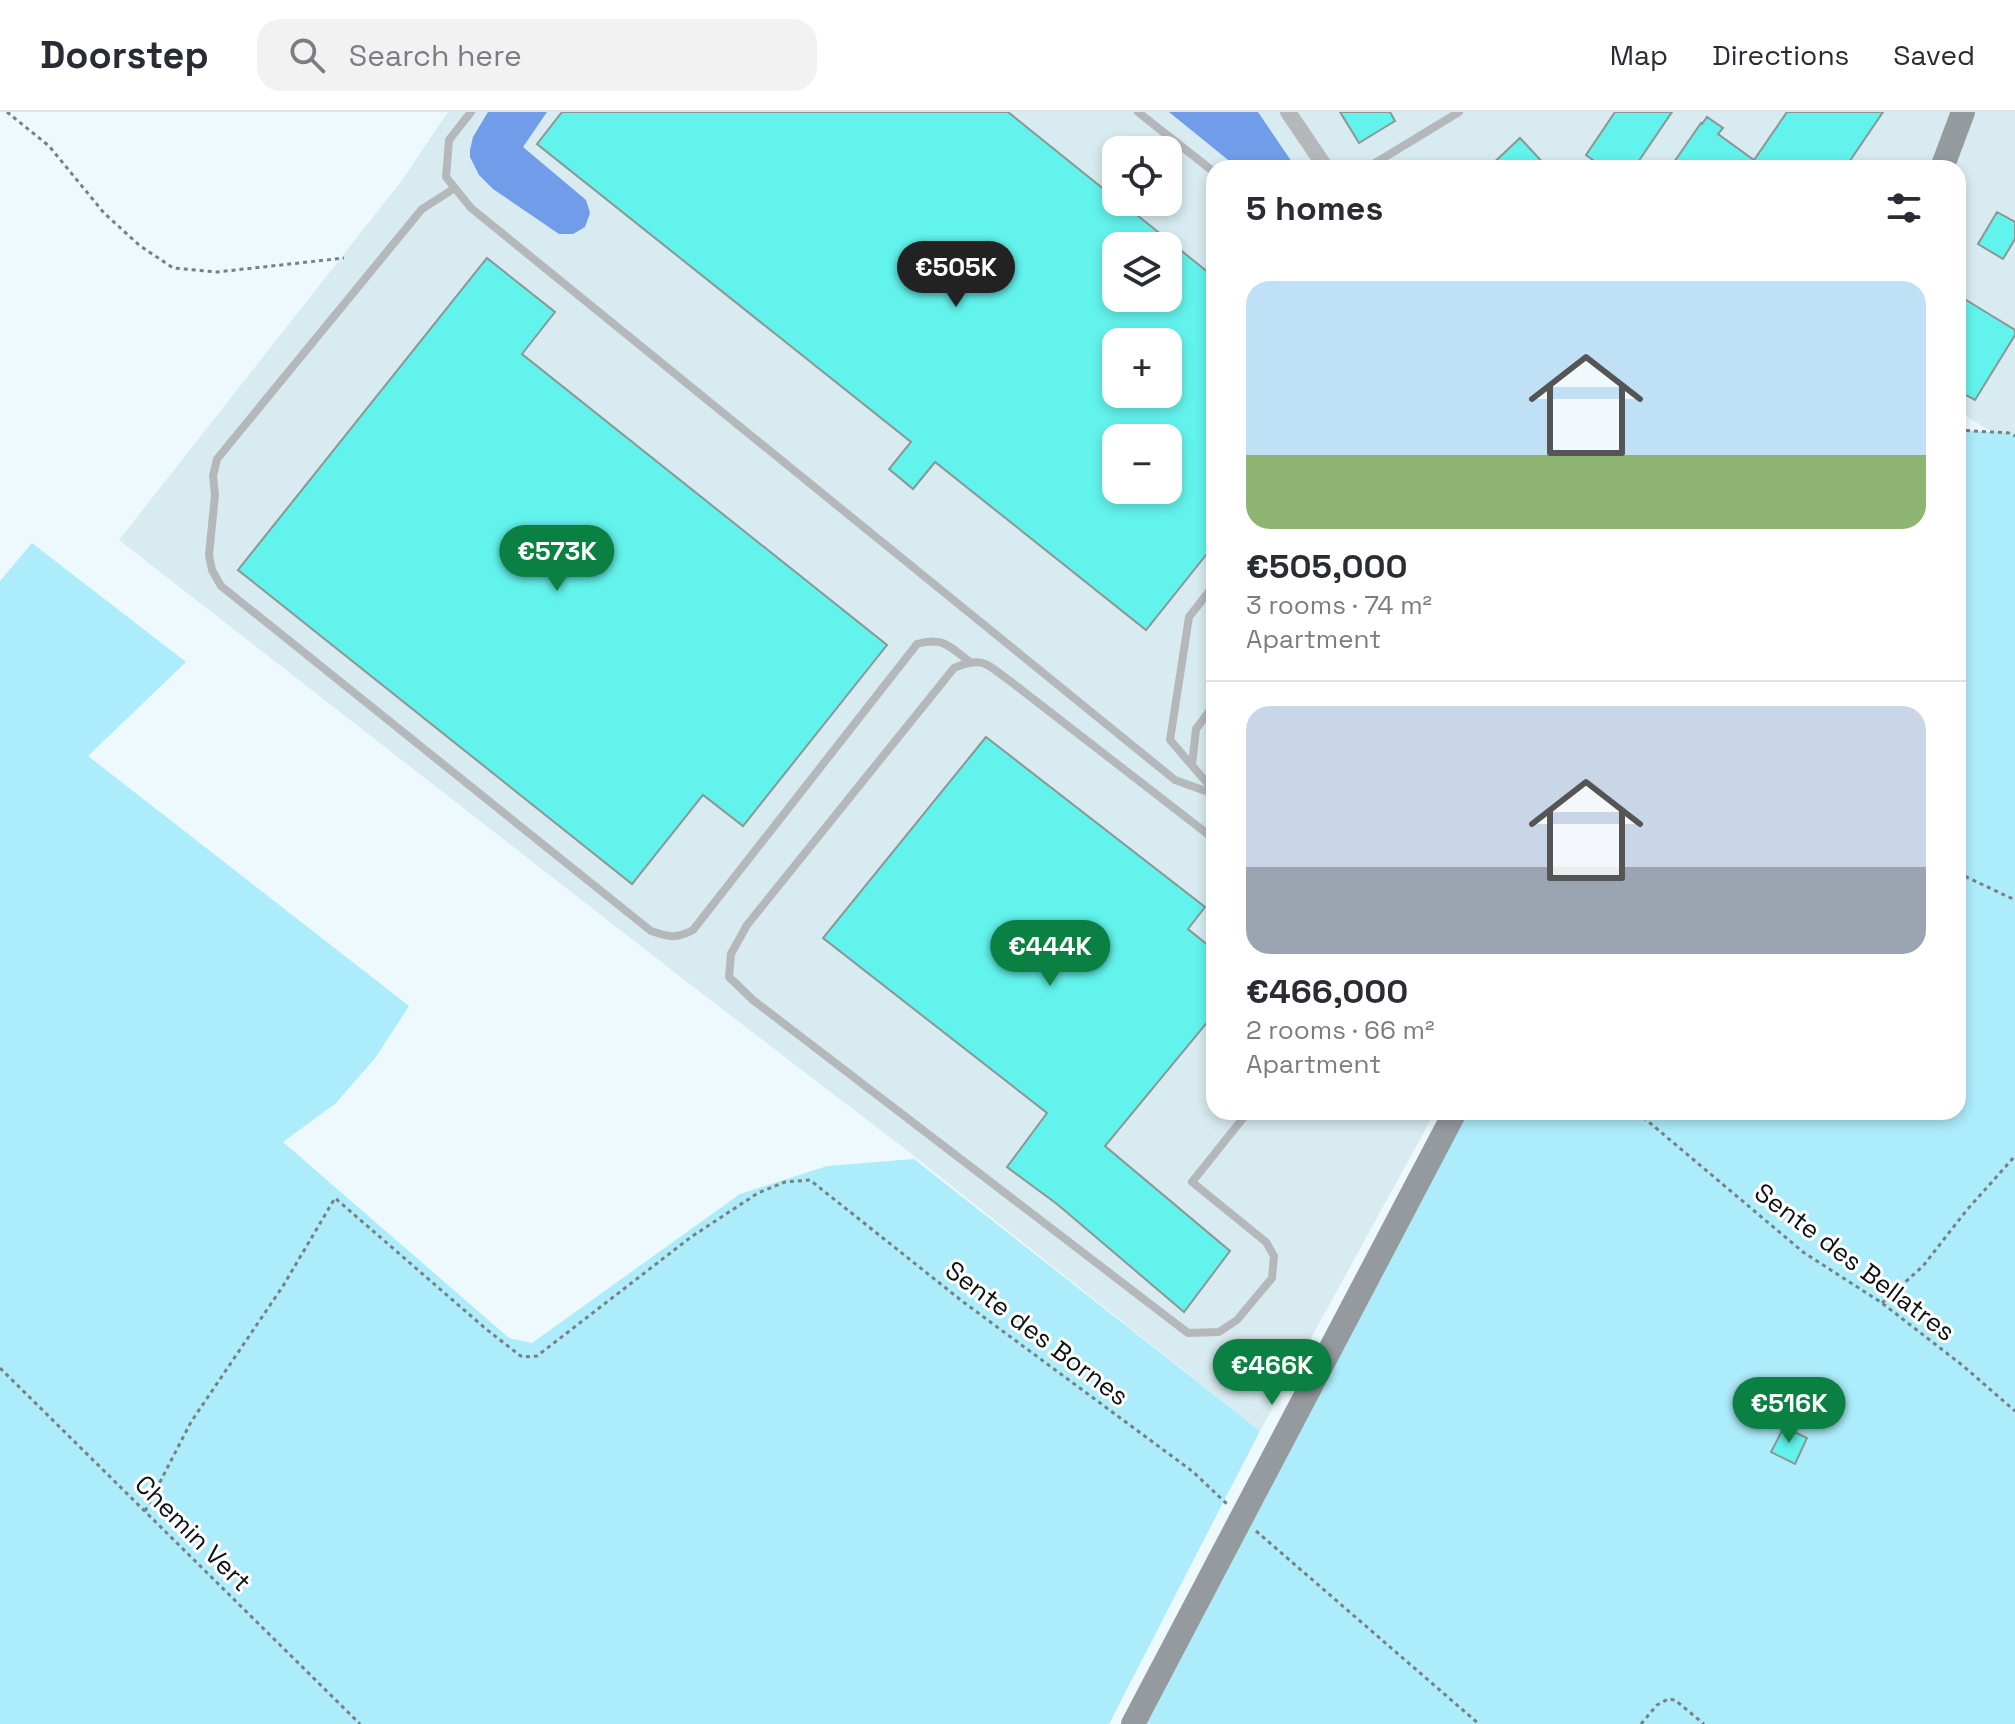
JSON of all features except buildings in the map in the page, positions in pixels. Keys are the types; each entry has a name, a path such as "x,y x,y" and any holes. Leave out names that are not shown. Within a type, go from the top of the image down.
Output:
{"street":[{"path":"1288,112 1321,160"},
{"path":"1945,160 1963,112"},
{"path":"1133,1724 1451,1120"}],"lane":[{"path":"471,112 449,140 446,177 471,208 1175,780 1206,790"},
{"path":"1138,112 1206,166"},
{"path":"1380,160 1459,112"},
{"path":"455,188 422,209 217,459 213,476 215,495 209,555 212,570 221,586 651,931 666,936 681,937 693,930 917,644 941,640 970,662"},
{"path":"1206,595 1189,617 1170,740 1206,782"},
{"path":"1206,833 1010,681 982,662 970,662 954,668 747,925 731,954 729,977 753,1000 1188,1333 1219,1332 1237,1320 1272,1278 1274,1256 1266,1242 1192,1182 1242,1120"},
{"path":"1192,765 1196,729 1206,716"}],"path":[{"path":"7,112 49,146 104,213 139,245 173,268 217,272 344,258"},
{"path":"1966,430 2015,436"},
{"path":"1966,877 2015,900"},
{"name":"Sente des Bellatres","path":"1646,1120 1803,1252 1882,1303 2015,1411"},
{"path":"1882,1303 1923,1266 2015,1156"},
{"name":"Sente des Bornes","path":"145,1511 191,1422 283,1286 335,1198 522,1357 537,1356 691,1237 758,1193 785,1182 810,1180 962,1301 1192,1471 1479,1724"},
{"name":"Chemin Vert","path":"0,1368 360,1724"},
{"path":"1641,1724 1657,1705 1668,1699 1675,1700 1704,1724"}],"shaded area":[{"path":"448,112 2015,112 2015,446 1966,416 1966,160 1206,160 1206,1120 1431,1120 1260,1431 909,1152 119,540 403,179"},
{"path":"1966,430 2015,436 2015,1724 1133,1724 1451,1120 1966,1120"},
{"path":"32,543 186,662 88,756 409,1006 376,1057 336,1103 283,1142 509,1338 532,1343 740,1194 827,1166 914,1159 1260,1431 1109,1724 0,1724 0,581"}],"water":[{"path":"488,112 547,112 523,147 586,200 590,213 585,227 573,234 559,234 493,189 479,175 470,150 473,137"},
{"path":"1169,112 1258,112 1291,160 1228,160"}]}
